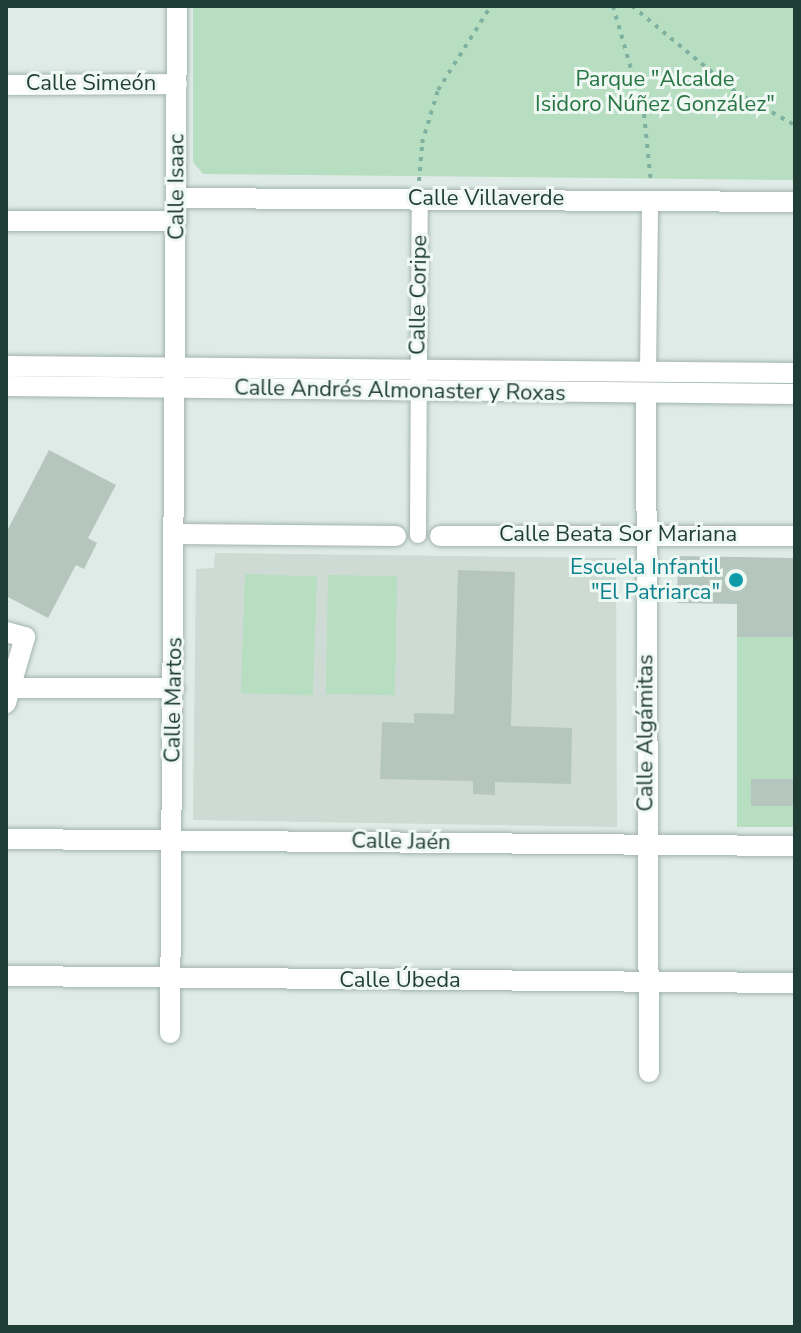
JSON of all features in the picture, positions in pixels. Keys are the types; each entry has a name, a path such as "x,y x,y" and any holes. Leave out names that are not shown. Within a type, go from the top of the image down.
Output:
{"street":[{"name":"Calle Isaac","path":"177,6 177,378"},
{"name":"Calle Simeón","path":"6,85 177,84"},
{"name":"Calle Villaverde","path":"177,198 795,202"},
{"name":"Calle Coripe","path":"418,535 420,199"},
{"path":"648,372 650,199"},
{"path":"6,221 176,221"},
{"name":"Calle Andrés Almonaster y Roxas","path":"6,366 177,378 419,381 646,394 795,394"},
{"name":"Calle Andrés Almonaster y Roxas","path":"419,381 648,372 795,373"},
{"name":"Calle Andrés Almonaster y Roxas","path":"6,386 177,378"},
{"name":"Calle Martos","path":"170,1033 177,378"},
{"name":"Calle Algámitas","path":"646,394 649,1072"},
{"path":"176,534 396,536"},
{"name":"Calle Beata Sor Mariana","path":"440,536 795,536"},
{"path":"15,635 8,696 174,688"},
{"name":"Calle Jaén","path":"6,839 795,846"},
{"name":"Calle Úbeda","path":"6,976 171,980 795,983"}],"path":[{"path":"420,199 422,143 438,90 491,6"},
{"path":"613,6 644,114 650,199"},
{"path":"632,6 737,93 795,125"}],"shaded area":[{"path":"215,553 616,558 617,827 193,820 196,569 214,568"}],"green space":[{"name":"Parque \"Alcalde Isidoro Núñez González\"","path":"193,6 795,6 795,180 203,174 193,162"},
{"path":"245,574 317,577 313,695 241,693"},
{"path":"328,575 397,576 395,695 326,694"},
{"path":"737,637 795,637 795,827 737,827"}],"building":[{"path":"49,450 116,485 88,538 97,543 84,569 76,565 48,618 6,596 6,533"},
{"name":"Escuela Infantil \"El Patriarca\"","path":"678,556 795,558 795,637 737,637 737,604 677,603"},
{"path":"458,570 515,572 511,726 572,728 571,784 495,782 495,795 473,794 473,781 380,779 382,722 414,723 414,713 454,714"},
{"path":"751,779 795,779 795,806 751,806"}],"place":[{"name":"Escuela Infantil \"El Patriarca\"","path":"736,580"}]}
